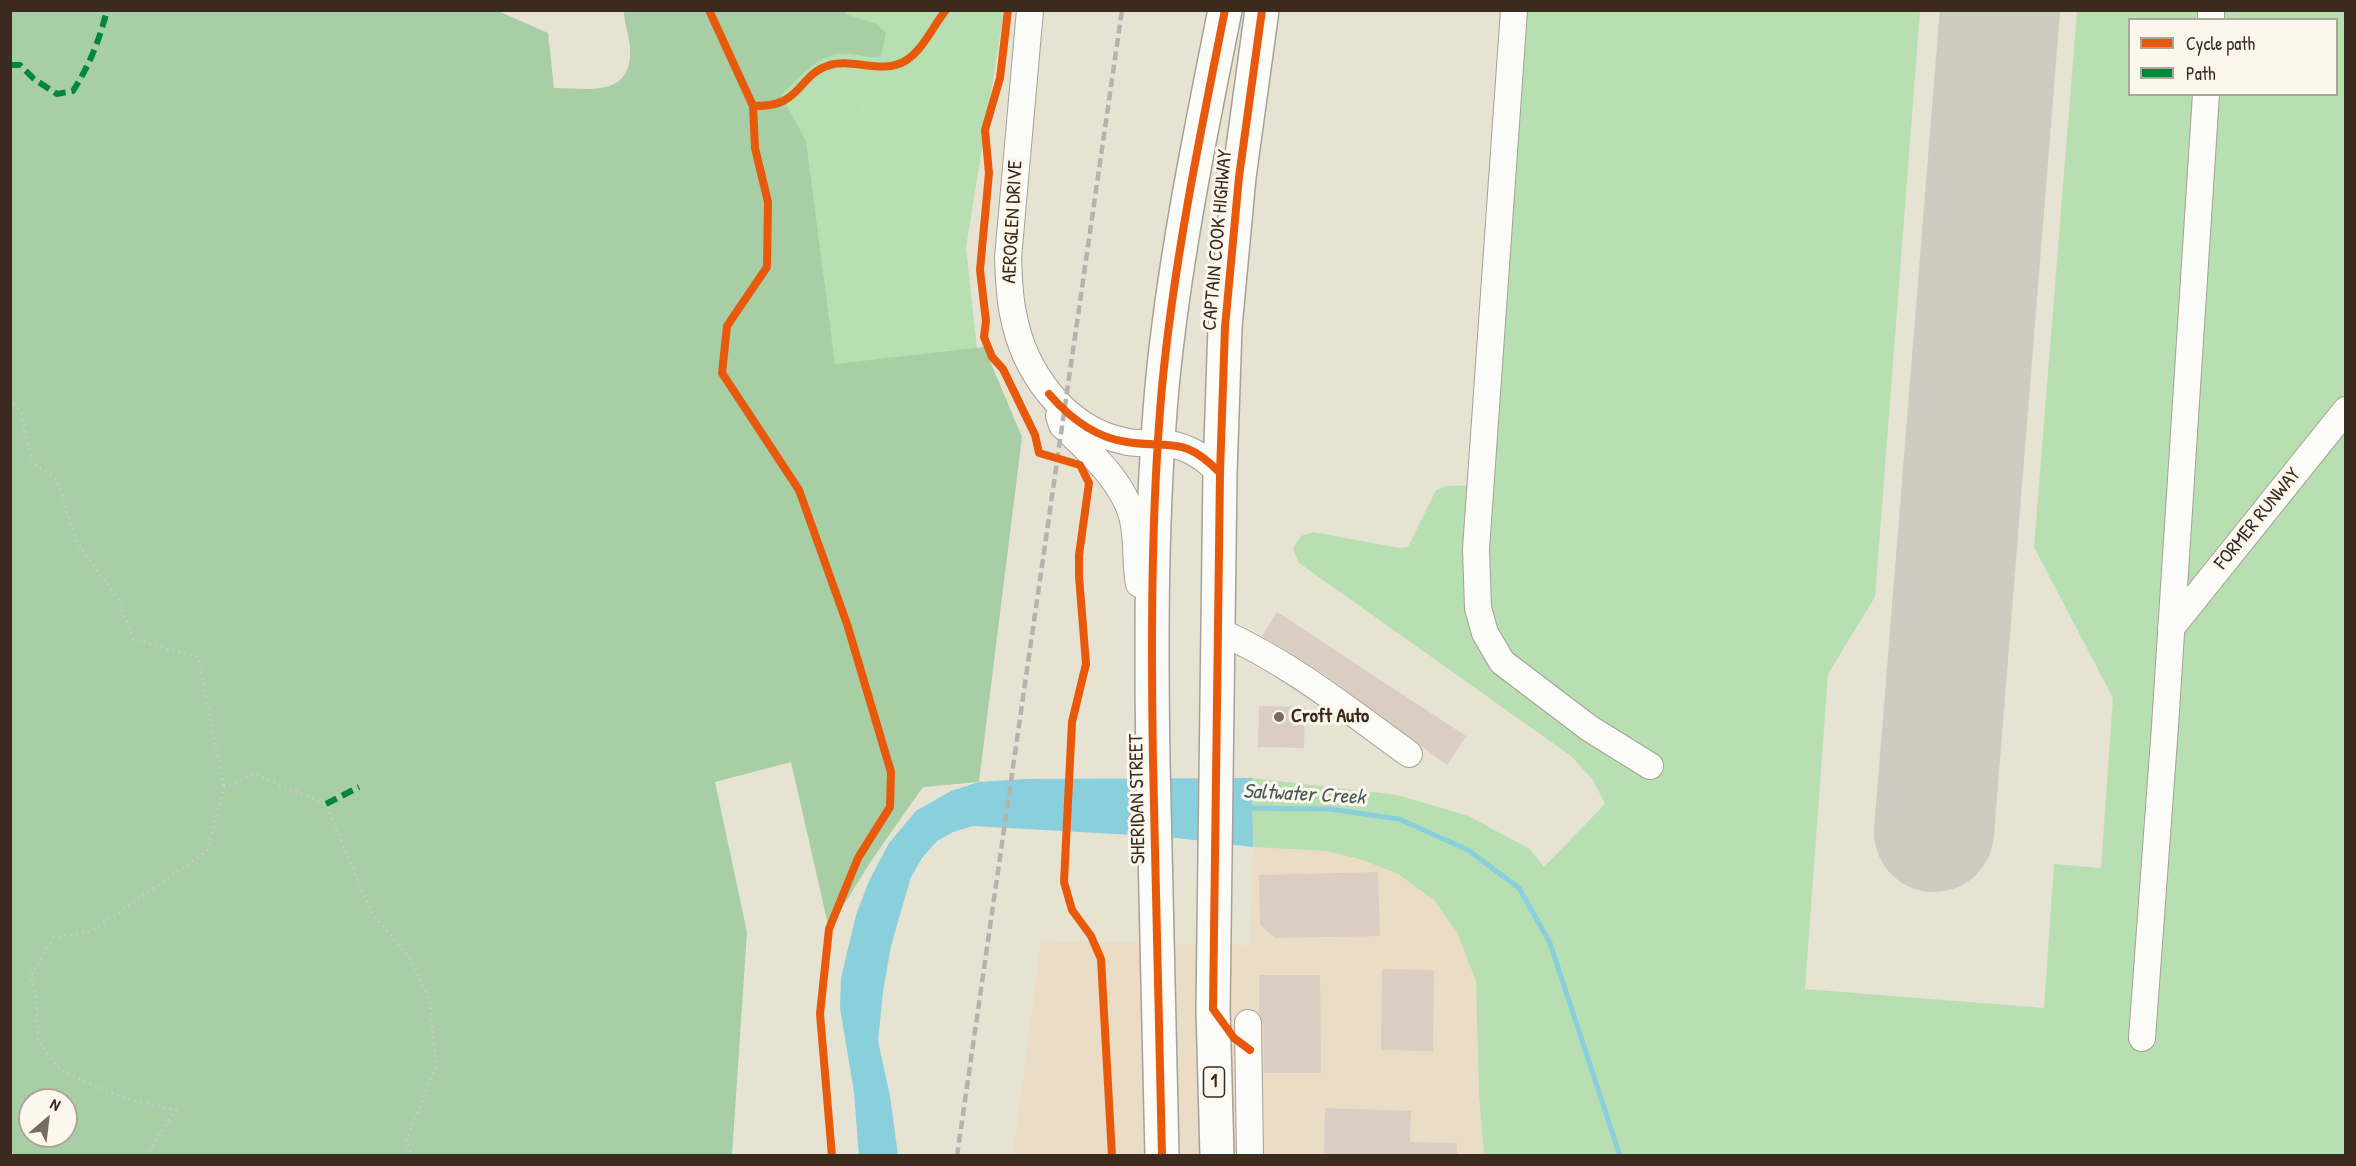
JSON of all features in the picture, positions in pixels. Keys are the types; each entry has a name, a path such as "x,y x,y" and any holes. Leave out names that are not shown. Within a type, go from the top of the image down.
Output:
{"highway":[{"name":"CAPTAIN COOK HIGHWAY","path":"1160,443 1162,388 1182,239 1225,10"},
{"name":"CAPTAIN COOK HIGHWAY","path":"1220,473 1225,327 1234,220 1262,10"},
{"name":"SHERIDAN STREET","path":"1160,443 1153,548 1151,638 1162,1155"},
{"name":"1","path":"1216,1155 1213,1057 1220,473"}],"street":[{"name":"AEROGLEN DRIVE","path":"1030,10 1008,258 1013,315 1031,364 1049,394 1062,425 1105,471 1128,504 1133,520 1136,570 1151,638"},
{"name":"AEROGLEN DRIVE","path":"1020,113 1047,10"},
{"path":"1514,10 1476,549 1478,608 1485,633 1502,662 1589,728 1650,766"},
{"path":"2142,1038 2206,96"},
{"name":"AEROGLEN DRIVE","path":"1049,394 1065,412 1107,437 1126,442 1173,444 1197,453 1220,473"},
{"name":"FORMER RUNWAY","path":"2171,628 2346,410"},
{"path":"1218,631 1250,645 1282,664 1409,753"},
{"path":"1248,1023 1250,1155"}],"path":[{"path":"808,78 821,95 836,107 858,109"},
{"path":"10,399 21,413 32,462 57,480 77,542 118,599 133,639 198,657 224,787 207,851 92,931 53,938 31,975 36,998 38,1041 61,1071 121,1097 176,1110 146,1155"},
{"path":"224,787 254,774 326,804 371,912 412,961 430,1004 436,1068 406,1141 412,1155"}],"shaded area":[{"path":"1253,847 1326,851 1363,860 1398,874 1434,900 1457,932 1476,981 1479,1095 1484,1155 1013,1156 1041,941 1250,945"}],"green space":[{"path":"10,11 498,11 548,33 554,88 581,89 606,87 616,83 624,75 629,64 630,47 624,11 846,11 846,14 876,24 886,33 881,56 870,57 844,53 830,56 807,70 781,95 806,141 835,364 984,347 1022,437 979,782 923,787 871,861 829,929 791,762 715,782 747,932 732,1155 16,1156 11,1152"},
{"path":"679,11 1004,11 966,248 979,366 783,404"},
{"path":"1514,11 1920,11 1875,597 1828,674 1805,989 2044,1008 2054,864 2101,868 2113,698 2034,547 2077,11 2345,11 2345,1155 1484,1155 1479,1095 1476,981 1457,932 1434,900 1398,874 1363,860 1326,851 1253,847 1252,778 1398,795 1468,816 1530,849 1544,867 1605,804 1593,780 1571,756 1299,563 1293,548 1301,536 1313,532 1400,548 1408,547 1436,490 1446,486 1481,485"}],"water":[{"path":"1252,778 1253,847 1168,837 973,826 953,832 937,841 922,858 911,877 891,946 883,992 878,1041 890,1096 898,1155 859,1156 854,1092 840,1008 841,978 856,915 869,881 889,843 916,811 951,791 979,782 1025,779"}],"building":[{"path":"1277,612 1466,736 1447,765 1325,675 1262,636"},
{"path":"1259,706 1305,707 1304,748 1258,747"},
{"path":"1378,872 1380,936 1275,938 1260,925 1259,875"},
{"path":"1382,969 1434,970 1433,1051 1381,1050"},
{"path":"1259,975 1320,975 1321,1073 1264,1073 1263,1023 1259,1013"},
{"path":"1325,1108 1411,1111 1410,1142 1457,1143 1457,1155 1324,1155"}],"waterway":[{"name":"Saltwater Creek","path":"1245,808 1329,809 1399,819 1468,850 1519,888 1550,943 1620,1156"}],"runway":[{"path":"1934,832 2000,10"}],"railway":[{"path":"957,1156 1122,10"}],"marked path":[{"path":"10,65 20,65 34,79 57,94 73,91 93,52 107,10"},
{"path":"326,804 359,787"}],"cycle path":[{"path":"709,10 753,106 755,148 768,202 767,267 727,326 722,373 799,490 847,624 891,772 890,807 858,858 829,929 820,1014 832,1156"},
{"path":"753,106 783,101 812,75 827,66 846,63 887,66 905,61 922,44 946,10"},
{"path":"1008,10 1000,78 985,130 989,173 980,270 986,321 984,337 992,357 1003,369 1035,435 1039,453 1080,465 1089,483 1079,555 1086,664 1072,722 1064,882 1072,910 1091,936 1101,959 1112,1156"},
{"path":"1162,1156 1152,715 1153,574 1158,434 1173,293 1225,10"},
{"path":"1250,1050 1234,1038 1213,1009 1220,473 1225,327 1239,177 1262,10"},
{"path":"1049,394 1065,411 1094,431 1116,440 1186,448 1207,461 1220,473"}],"place":[{"name":"Croft Auto","path":"1279,717"}]}
